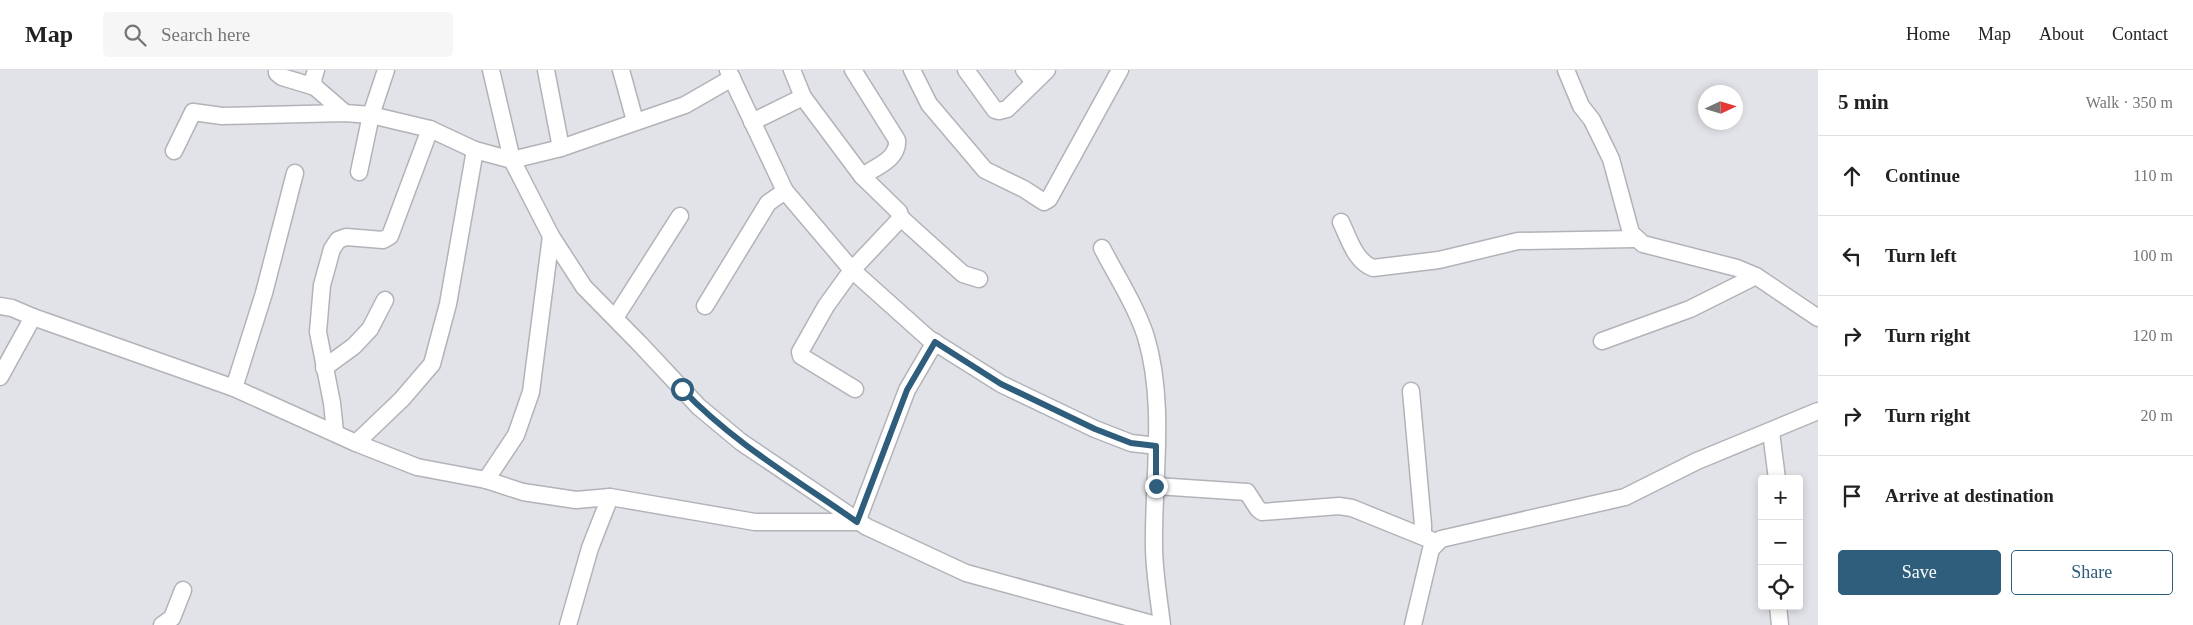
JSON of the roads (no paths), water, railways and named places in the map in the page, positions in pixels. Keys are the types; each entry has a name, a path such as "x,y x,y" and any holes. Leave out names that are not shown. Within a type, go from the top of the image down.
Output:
{"street":[{"path":"277,70 277,73 282,77 315,87 345,113"},
{"path":"315,87 313,80 316,70"},
{"path":"359,172 371,115 386,70"},
{"path":"491,70 512,160 551,236 584,287 699,407 741,442 857,522 946,565 966,573 1156,625"},
{"path":"546,70 561,148"},
{"path":"620,70 635,121"},
{"path":"792,70 803,97 862,176 899,212 901,218 963,274 979,279"},
{"path":"853,70 897,140 898,147 894,155 862,176"},
{"path":"912,70 929,104 985,170 1024,189 1044,202 1049,199 1120,70"},
{"path":"966,70 971,80 995,110 999,111 1007,109 1029,76 1047,70"},
{"path":"1566,70 1581,106 1592,120 1610,159 1631,233 1635,239 1643,244 1737,268 1756,276 1818,318"},
{"path":"174,151 193,112 222,116 345,113 371,115 430,129 475,150 512,160 561,148 685,105 730,74 785,191 852,270 935,342 1001,384 1095,429 1131,443 1156,446"},
{"path":"752,122 803,97"},
{"path":"334,432 332,403 318,332 322,286 332,249 338,240 346,237 383,240 390,236 430,129"},
{"path":"356,443 402,400 432,364 448,304 475,150"},
{"path":"234,388 264,293 295,173"},
{"path":"705,306 768,203 785,191"},
{"path":"615,318 680,216"},
{"path":"855,389 801,356 800,352 826,306 852,270 901,218"},
{"path":"1342,222 1358,258 1373,268 1439,260 1518,241 1635,239"},
{"path":"486,480 516,435 531,392 551,236"},
{"path":"1102,248 1138,317 1146,338 1156,399 1154,547 1162,625"},
{"path":"1602,341 1690,308 1756,276"},
{"path":"324,368 354,346 370,329 384,300"},
{"path":"0,306 12,308 234,388 356,443 417,467 486,480 523,492 576,500 610,497 755,522 857,522"},
{"path":"0,377 33,317"},
{"path":"857,522 907,390 935,342"},
{"path":"1411,391 1424,525 1431,549 1413,625"},
{"path":"1156,486 1247,492 1262,512 1339,506 1352,508 1429,539 1441,539 1625,497 1697,461 1818,411"},
{"path":"1771,432 1776,475"},
{"path":"568,625 590,548 610,497"},
{"path":"162,625 172,618 183,590"},
{"path":"1778,610 1780,625"}]}
